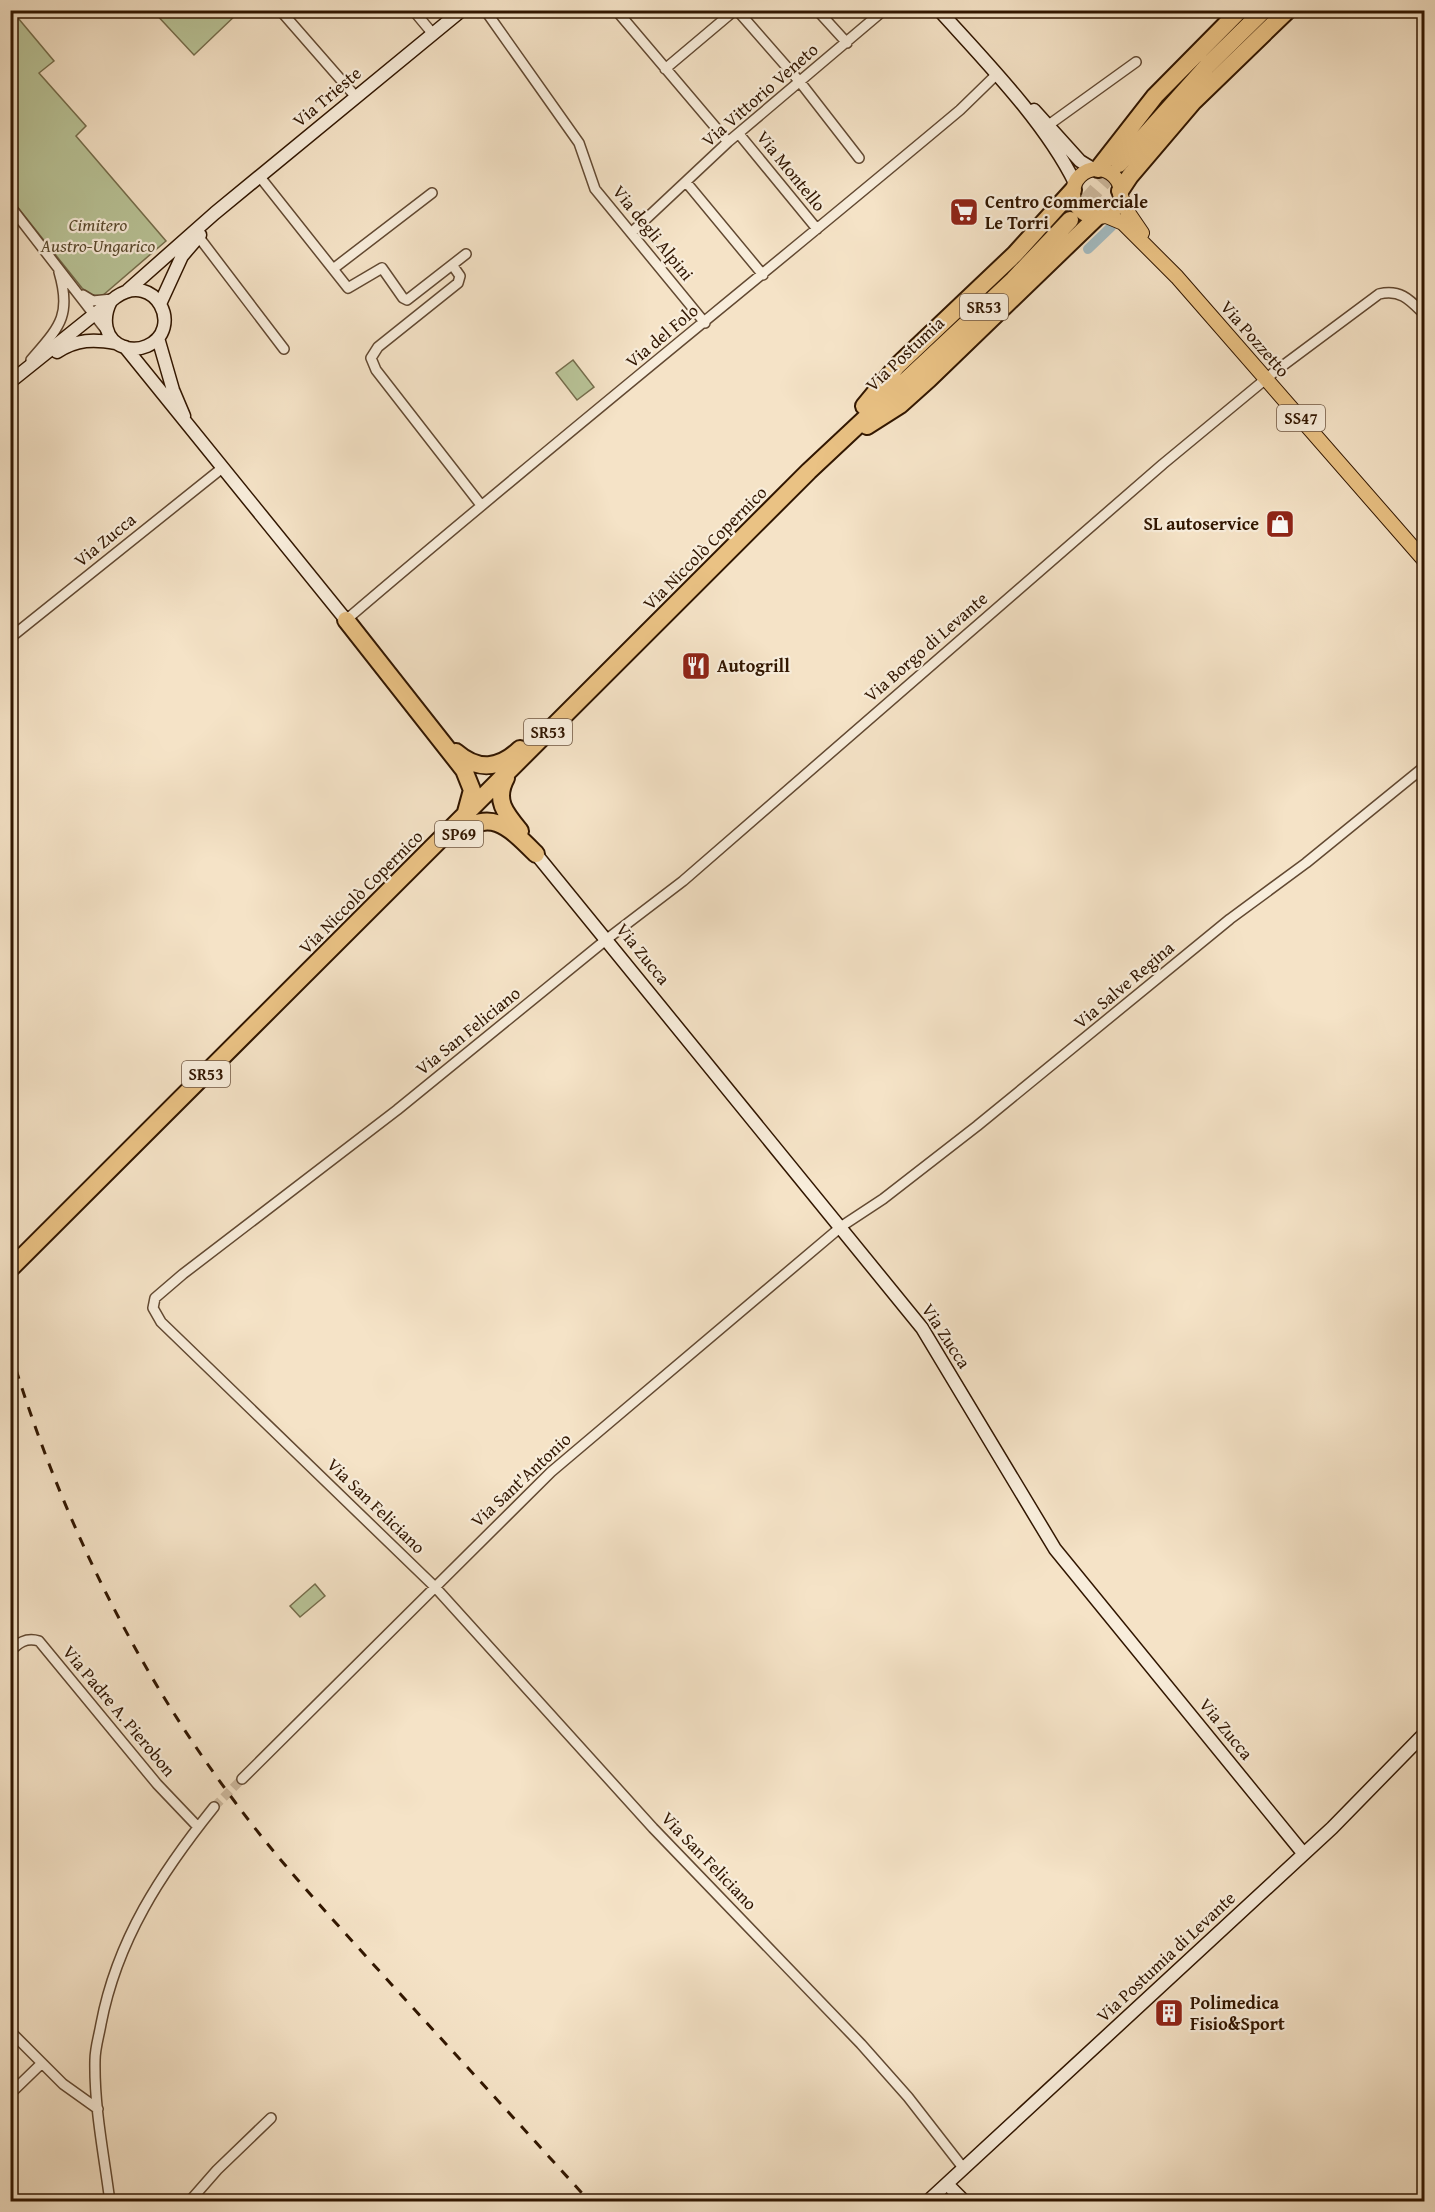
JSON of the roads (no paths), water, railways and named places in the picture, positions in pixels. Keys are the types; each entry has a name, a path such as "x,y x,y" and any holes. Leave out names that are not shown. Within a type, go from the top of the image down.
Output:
{"highway":[{"path":"1095,169 1155,96 1240,10"},
{"path":"1119,164 1207,66 1264,10"},
{"path":"1120,193 1130,176 1200,95 1288,10"},
{"path":"809,471 897,366 1015,254 1074,186"},
{"path":"809,471 865,428 900,405 929,380 1101,216"},
{"name":"Via Postumia","path":"790,491 1013,280 1070,220"},
{"name":"Via Niccolò Copernico","path":"10,1269 790,491"},
{"name":"SP69","path":"346,620 447,744 471,783 472,796 464,816"},
{"name":"SP69","path":"447,744 473,764 494,766 511,757 547,722 583,697"},
{"name":"SP69","path":"513,767 500,790 501,803 536,854"},
{"name":"SP69","path":"388,892 425,867 470,824 479,821 487,820 506,827 536,854"}],"main road":[{"path":"1074,186 1084,172 1095,169"},
{"name":"SS47","path":"1095,169 1111,174 1120,193"},
{"name":"SS47","path":"1074,186 1079,209 1101,216"},
{"path":"1101,216 1117,205 1120,193"},
{"name":"Via Pozzetto","path":"1120,193 1136,225 1177,277 1425,560"},
{"name":"Via Pozzetto","path":"1101,216 1123,223 1177,277"}],"street":[{"path":"280,10 356,97"},
{"path":"413,10 433,34"},
{"name":"Via Trieste","path":"128,290 215,213 462,10"},
{"name":"Via degli Alpini","path":"485,10 579,143 595,189 705,322"},
{"name":"Via Montello","path":"616,10 728,142"},
{"path":"665,69 736,10 800,82 858,158"},
{"path":"818,10 847,43"},
{"name":"Via Vittorio Veneto","path":"631,233 728,142 884,10"},
{"path":"939,10 1044,128 1080,161 1095,169"},
{"path":"1044,128 1136,62"},
{"name":"Via del Folo","path":"346,620 481,505 817,230 960,110 997,74"},
{"path":"1044,128 1066,162 1074,186"},
{"name":"Via Montello","path":"739,134 817,230"},
{"path":"260,177 350,288 377,269 382,268 405,300 466,254"},
{"path":"686,182 763,275"},
{"path":"333,269 432,193"},
{"path":"10,206 108,333"},
{"name":"Via Trieste","path":"160,303 182,256 215,213"},
{"path":"198,236 284,349"},
{"path":"453,266 460,276 459,283 378,347 371,358 376,370 481,505"},
{"path":"57,267 84,296 93,301 113,299"},
{"path":"15,378 56,331 65,310 66,296 57,267"},
{"path":"128,290 146,292 160,303"},
{"name":"SP69","path":"113,299 128,290"},
{"name":"Via Borgo di Levante","path":"607,939 683,881 1163,464 1266,380 1379,294 1392,291 1405,296 1425,314"},
{"path":"15,378 113,299"},
{"path":"108,333 105,316 113,299"},
{"name":"SP69","path":"160,303 165,321 158,338 173,390 189,429"},
{"name":"SP69","path":"108,333 121,345 346,620"},
{"path":"15,378 67,345 91,339 143,348 158,338"},
{"name":"Via Zucca","path":"10,638 221,469"},
{"name":"Via Salve Regina","path":"842,1226 883,1199 977,1126 1230,919 1306,863 1425,767"},
{"name":"Via Zucca","path":"536,854 842,1226 922,1328 1055,1549 1303,1853"},
{"name":"Via San Feliciano","path":"607,939 397,1110 155,1298 153,1308 161,1322 435,1587 653,1828 861,2043 908,2097 964,2169"},
{"name":"Via Sant'Antonio","path":"242,1779 550,1472 842,1226"},
{"name":"Via Padre A. Pierobon","path":"10,1653 19,1642 33,1639 39,1641 136,1759 198,1827"},
{"name":"Via Postumia di Levante","path":"927,2202 1332,1828 1425,1734"},
{"path":"110,2202 94,2058 108,1988 130,1930 164,1871 214,1807"},
{"path":"10,2031 63,2084 98,2109"},
{"path":"10,2094 42,2063"},
{"path":"189,2202 217,2170 271,2118"},
{"path":"947,2184 965,2202"}],"waterway":[{"path":"1088,249 1111,227"}],"tunnel":[{"path":"1070,220 1119,164"},
{"path":"214,1807 242,1779"}],"railway":[{"path":"10,1350 51,1470 76,1529 132,1642 198,1750 253,1826 331,1918 590,2202"}],"place":[{"name":"Centro Commerciale Le Torri","path":"964,212"},
{"name":"SL autoservice","path":"1280,524"},
{"name":"Autogrill","path":"696,666"},
{"name":"Polimedica Fisio&Sport","path":"1169,2013"}],"park label":[{"name":"Cimitero Austro-Ungarico","path":"98,235"}]}
